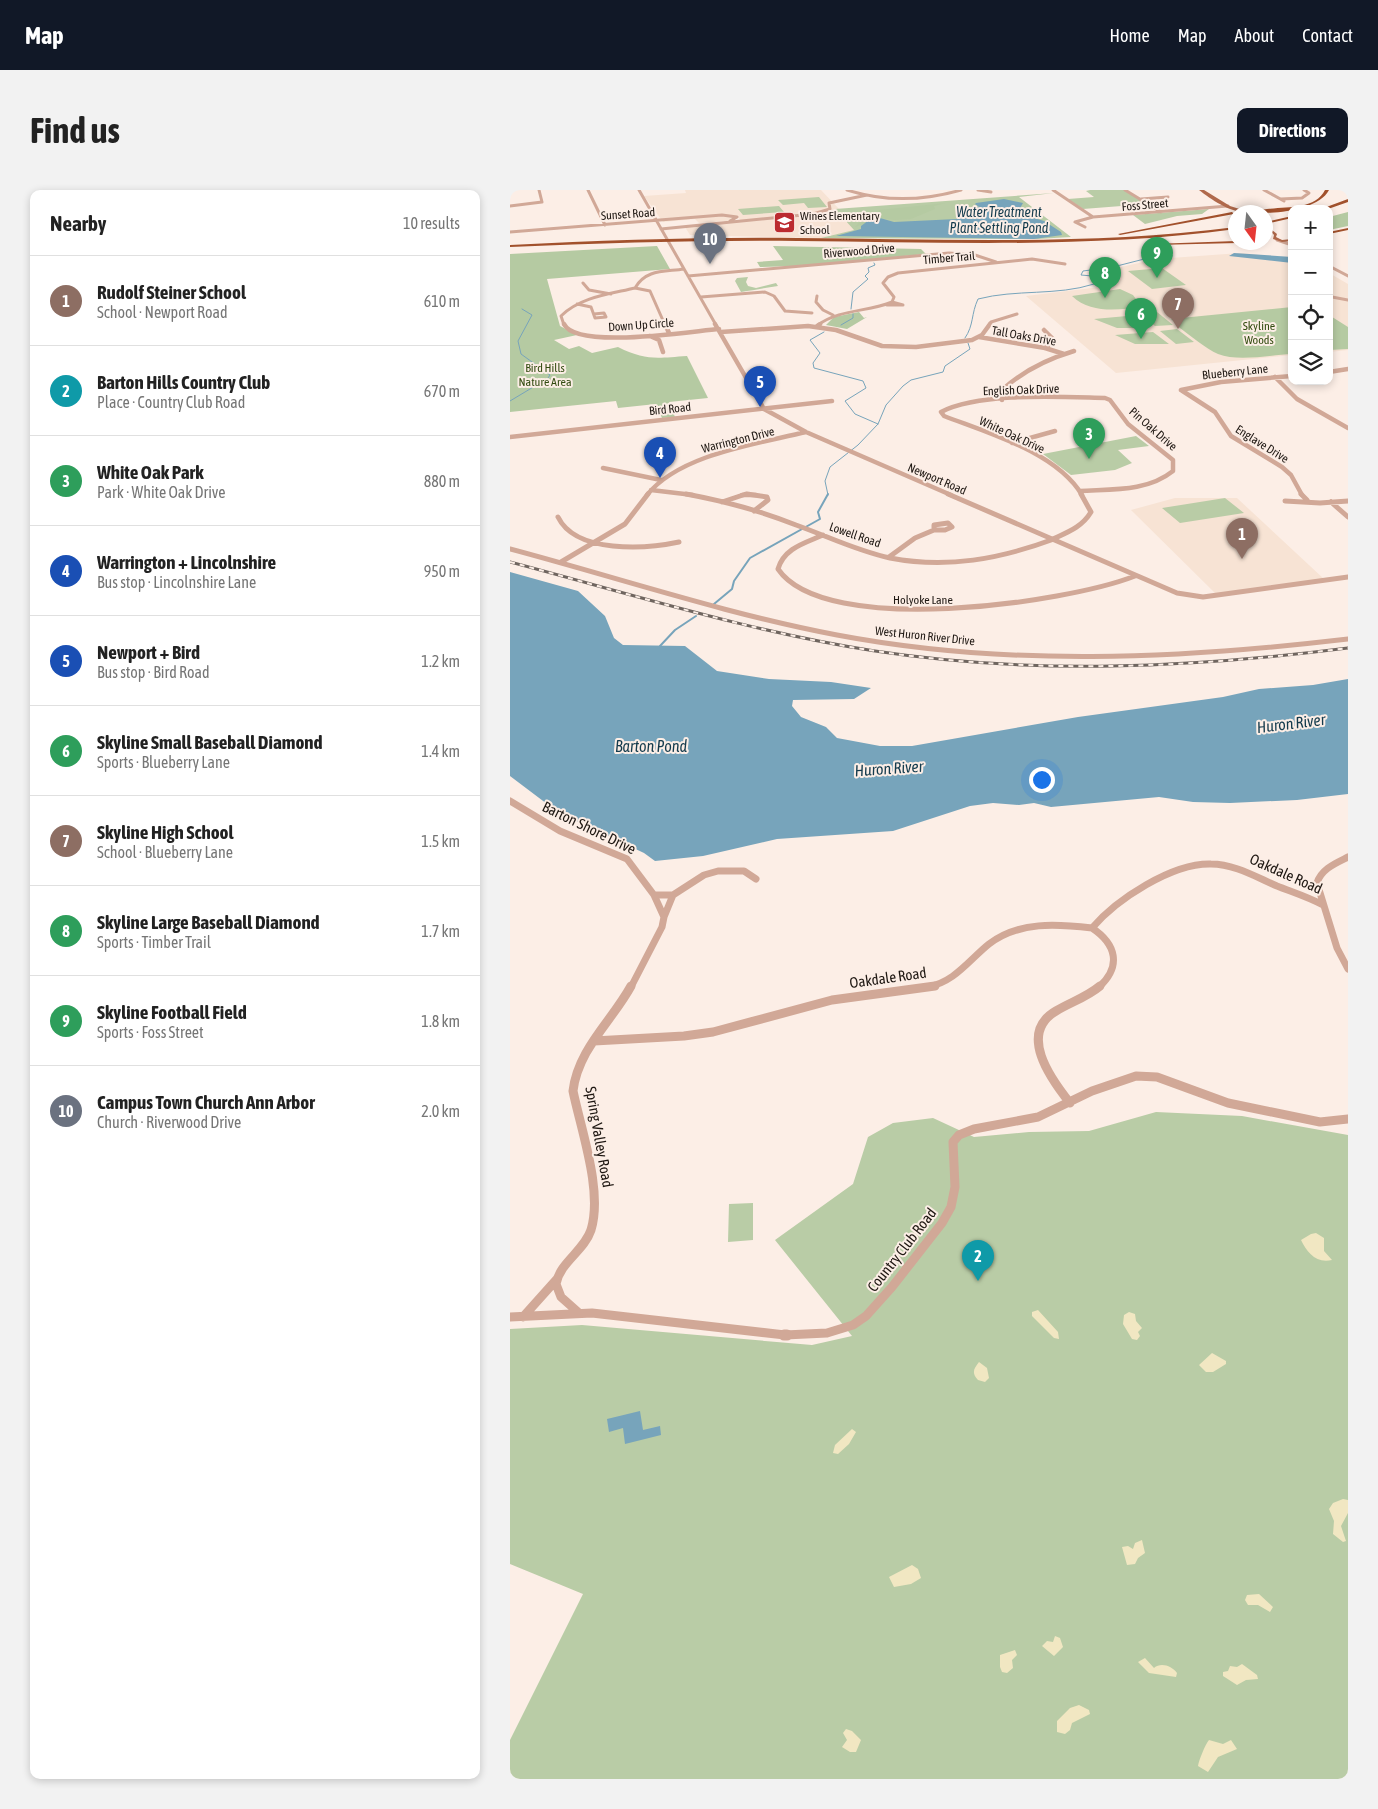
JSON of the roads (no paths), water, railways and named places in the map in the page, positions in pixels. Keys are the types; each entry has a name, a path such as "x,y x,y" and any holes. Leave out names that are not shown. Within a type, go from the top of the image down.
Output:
{"highway":[{"path":"1273,209 1311,203 1322,198 1327,190"},
{"path":"1333,205 1348,200"},
{"path":"1333,211 1348,206"},
{"path":"1011,242 1105,236 1228,215"},
{"path":"1273,221 1288,218"},
{"path":"1273,227 1288,223"},
{"path":"510,248 692,238 1011,242 1123,240 1228,229"},
{"path":"1333,232 1348,230"},
{"path":"1067,246 1170,240 1228,233"},
{"path":"510,248 706,242 1067,246 1228,242"}],"main road":[{"path":"1201,190 1228,206"},
{"path":"1273,231 1288,239"},
{"path":"1273,232 1276,235 1276,239 1288,241"}],"street":[{"path":"510,206 536,204 543,201 539,190"},
{"path":"588,190 605,225"},
{"path":"639,190 764,409"},
{"path":"847,190 867,195 924,197 960,190"},
{"path":"978,190 991,192"},
{"path":"1053,190 1093,217"},
{"path":"1125,190 1161,212"},
{"path":"1264,190 1286,202"},
{"path":"1281,199 1305,197 1309,193 1304,190"},
{"path":"661,229 816,214 830,209 829,203 854,200 867,195"},
{"path":"924,197 930,202"},
{"path":"1140,199 1168,197"},
{"name":"Foss Street","path":"1093,217 1228,207"},
{"name":"Sunset Road","path":"510,232 722,215 737,218 730,221"},
{"path":"1085,227 1075,222 1093,217"},
{"name":"Riverwood Drive","path":"687,275 759,268 796,268 949,253 975,256 996,262"},
{"name":"Timber Trail","path":"892,302 894,297 883,283 890,276 906,272 1019,258 1052,260 1064,264"},
{"path":"1333,268 1348,276"},
{"path":"635,288 641,278 649,274 684,269"},
{"path":"1337,270 1346,269"},
{"path":"583,283 589,290 611,294"},
{"path":"577,304 635,288 650,291 669,333"},
{"path":"700,297 762,292 772,295 785,311 812,313"},
{"path":"817,296 816,302 823,310 833,315"},
{"path":"817,326 833,315 903,304 892,302 887,305"},
{"path":"577,304 591,307 595,316"},
{"name":"Down Up Circle","path":"577,304 561,316 563,325 576,332 599,338 817,326 843,331 868,342 889,348 959,342 979,337"},
{"path":"979,337 986,332 991,322 1016,314"},
{"path":"1044,330 1054,340 1044,348"},
{"path":"650,336 659,340 663,352"},
{"name":"Tall Oaks Drive","path":"979,337 1044,348 1064,354"},
{"path":"594,341 599,338"},
{"path":"1002,400 1002,390 1008,384 1042,363 1074,351"},
{"path":"1333,371 1348,369"},
{"name":"Blueberry Lane","path":"1181,390 1221,382 1288,376"},
{"path":"1275,377 1297,399 1348,428"},
{"name":"Englave Drive","path":"1181,390 1211,408 1219,416 1223,430 1234,439 1270,457 1288,472 1297,484 1301,495 1307,500"},
{"name":"English Oak Drive","path":"944,416 941,412 942,409 955,405 1002,400 1108,399"},
{"name":"Pin Oak Drive","path":"1080,491 1151,484 1168,476 1173,471 1173,460 1128,424 1108,399"},
{"name":"Bird Road","path":"510,437 832,401"},
{"name":"Newport Road","path":"764,409 848,452 1177,593 1203,597 1348,577"},
{"name":"White Oak Drive","path":"944,416 1012,443 1052,466 1080,491 1090,512 1086,522 1054,539"},
{"path":"1012,443 1054,431"},
{"name":"Warrington Drive","path":"562,562 625,524 661,480 705,458 806,432"},
{"path":"603,468 661,480"},
{"name":"Lowell Road","path":"651,490 681,493 754,510 889,557 929,562 976,561 1006,557 1054,539"},
{"path":"722,502 746,494 767,497 768,500 754,510"},
{"path":"1285,501 1348,501"},
{"path":"1331,502 1348,517"},
{"path":"558,517 559,522 568,532 598,541 638,548 679,542"},
{"path":"889,557 907,544 934,530"},
{"name":"Holyoke Lane","path":"823,535 788,552 783,557 778,569 784,580 796,589 811,594 876,609 917,612 954,610 1092,591 1135,576"},
{"name":"West Huron River Drive","path":"510,549 721,608 816,631 887,643 1039,656 1126,656 1217,653 1348,639"},
{"name":"Barton Shore Drive","path":"510,801 560,832 634,864 641,879 654,895"},
{"path":"1348,858 1332,864 1319,876 1318,894 1331,922 1337,948 1348,968"},
{"name":"Oakdale Road","path":"594,1041 706,1033 832,1000 934,986 958,974 989,944 1013,929 1048,925 1092,928 1102,916 1128,896 1175,870 1210,863 1227,864 1241,869 1323,905"},
{"path":"664,917 654,895 673,895 704,875 718,871 744,871 756,879"},
{"path":"664,917 673,895"},
{"name":"Spring Valley Road","path":"523,1316 557,1279 591,1233 595,1216 594,1197 573,1091 573,1077 580,1060 621,1004 662,927 664,917"},
{"path":"1070,1104 1061,1093 1041,1055 1037,1039 1039,1028 1052,1014 1092,993 1101,985 1109,971 1114,960 1114,949 1108,938 1092,928"},
{"name":"Country Club Road","path":"580,1313 631,1316 785,1335 827,1333 853,1325 866,1316 892,1287 951,1207 955,1187 953,1142 959,1135 974,1129 1038,1117 1070,1104 1092,1090 1116,1081 1136,1076 1157,1077 1228,1103 1320,1122 1348,1119"},
{"path":"557,1279 558,1292 565,1302 580,1313"},
{"path":"510,1317 580,1313"}],"water":[{"name":"Water Treatment Plant Settling Pond","path":"1004,199 1023,203 1019,210 1028,212 1027,215 1044,221 1061,232 1062,235 1034,239 836,236 861,229 861,226 869,220 880,218 894,222 957,219 964,215 960,211 962,209 979,207 976,203"},
{"path":"1234,253 1288,257 1288,263 1229,256"},
{"name":"Barton Pond","path":"510,572 578,591 605,616 614,638 623,645 685,646 717,671 769,679 831,682 871,688 854,699 793,700 792,706 801,717 826,727 837,738 880,746 912,746 1078,717 1223,697 1259,689 1313,685 1348,679 1348,794 1297,800 1230,803 1193,802 1159,797 1051,807 1034,803 1019,805 993,803 970,806 893,831 777,839 703,856 655,861 644,853 559,813 510,776"},
{"path":"640,1411 643,1430 660,1426 661,1435 625,1444 623,1428 609,1432 607,1419"}],"waterway":[{"path":"965,338 970,329 978,299 1007,294 1080,288 1094,284 1096,280 1092,276 1081,275 1083,271 1113,267 1156,256"},
{"path":"851,309 853,292 868,279 865,276 869,272 868,268 875,265 874,263"},
{"path":"510,401 535,386 544,384 550,375 521,354 518,341 532,315 522,309"},
{"path":"841,325 853,318 853,314"},
{"path":"824,332 810,340 820,353 813,363 814,368 863,381 866,388 845,401 855,414 878,424"},
{"path":"878,424 886,405 903,386 911,380 943,372 945,366 970,349 968,343"},
{"path":"828,494 825,481 830,467 858,445 878,424"},
{"path":"714,604 732,589 734,581 750,558 820,519 818,512 828,494"},
{"path":"660,646 675,630 696,616"}],"railway":[{"path":"510,562 783,634 875,651 934,659 1053,666 1112,666 1230,660 1348,648"}],"place":[{"name":"Wines Elementary School","path":"784,223"},
{"name":"Campus Town Church Ann Arbor","path":"710,264"},
{"name":"Skyline Football Field","path":"1157,278"},
{"name":"Skyline Large Baseball Diamond","path":"1105,298"},
{"name":"Skyline High School","path":"1178,329"},
{"name":"Skyline Small Baseball Diamond","path":"1141,339"},
{"name":"Newport + Bird","path":"760,407"},
{"name":"White Oak Park","path":"1089,459"},
{"name":"Warrington + Lincolnshire","path":"660,478"},
{"name":"Rudolf Steiner School","path":"1242,559"},
{"name":"Barton Hills Country Club","path":"978,1281"}],"park label":[{"name":"Skyline Woods","path":"1259,333"},
{"name":"Bird Hills Nature Area","path":"545,375"}],"water label":[{"name":"Huron River","path":"1291,723"},
{"name":"Huron River","path":"889,768"}]}
